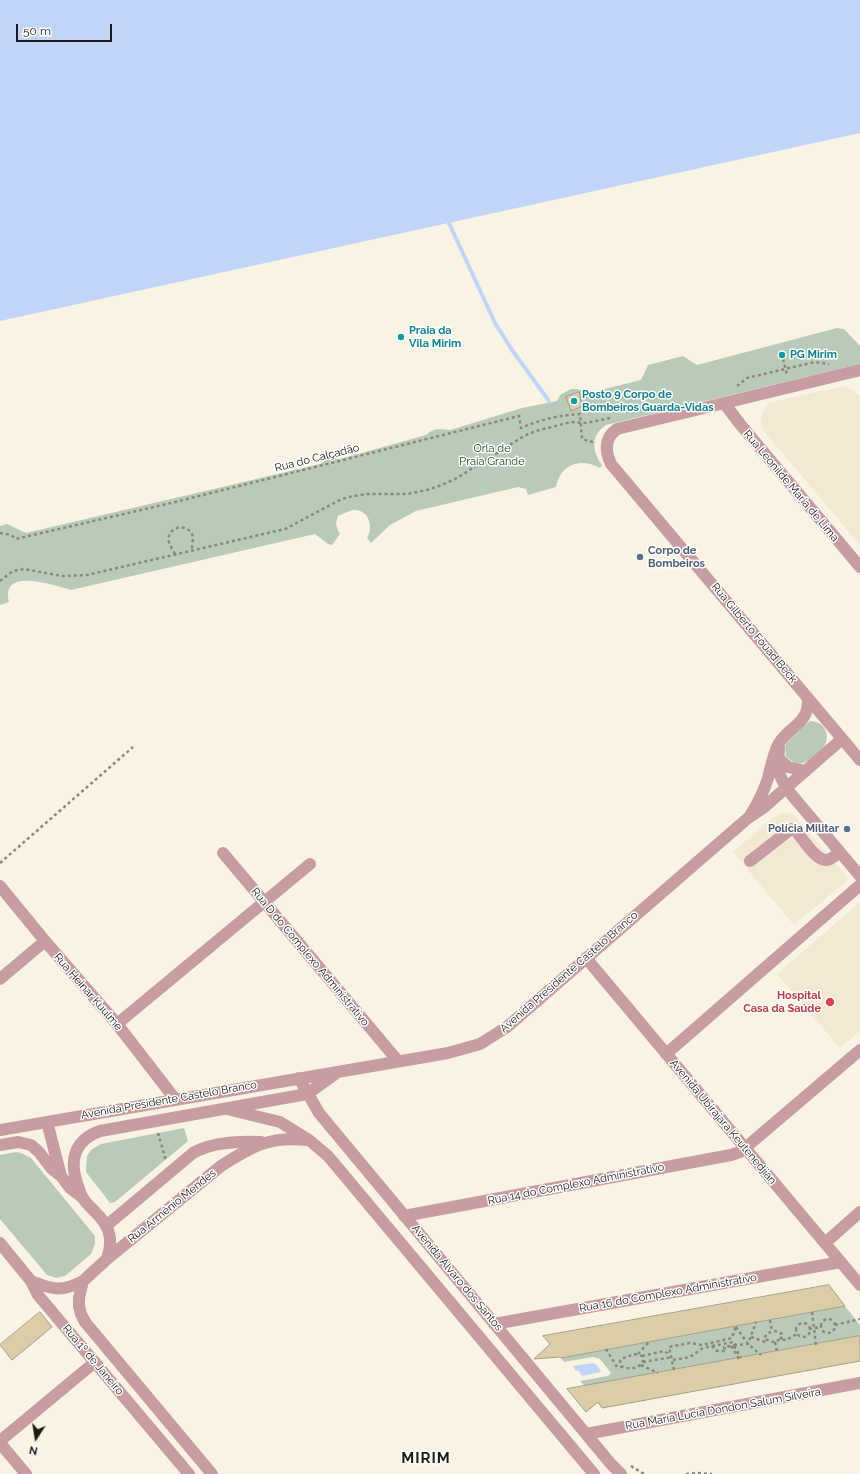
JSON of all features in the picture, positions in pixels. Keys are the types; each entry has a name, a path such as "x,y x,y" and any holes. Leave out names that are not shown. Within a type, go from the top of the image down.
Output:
{"street":[{"path":"606,445 616,423 724,403 858,373"},
{"name":"Rua Leonilde Maria de Lima","path":"724,403 860,567"},
{"name":"Rua Gilberto Fouad Beck","path":"606,445 611,464 860,760"},
{"path":"803,719 808,708 808,698"},
{"path":"803,719 813,715 823,716"},
{"name":"Avenida Presidente Castelo Branco","path":"748,818 763,792 773,758 779,744 783,738 803,719"},
{"name":"Avenida Presidente Castelo Branco","path":"0,1130 456,1051 485,1041 507,1027 748,818 763,808 842,739"},
{"path":"779,744 778,771 786,788 860,876"},
{"path":"778,758 788,767 806,771"},
{"path":"750,861 791,829 796,831 818,857 826,860 840,852"},
{"name":"Rua D do Complexo Administrativo","path":"223,853 398,1061"},
{"path":"117,1024 310,864"},
{"path":"666,1054 860,885"},
{"name":"Rua Heinar Kuulme","path":"0,886 45,941 117,1024 175,1099"},
{"path":"0,979 45,941"},
{"name":"Avenida Ubirajara Keutenedjian","path":"586,958 860,1285"},
{"name":"Rua 14 do Complexo Administrativo","path":"404,1216 731,1155 740,1152 860,1050"},
{"name":"Avenida Presidente Castelo Branco","path":"82,1197 76,1178 73,1160 76,1151 84,1140 91,1134 100,1131 307,1094 337,1072"},
{"name":"Avenida Álvaro dos Santos","path":"299,1078 319,1113 611,1464 621,1474"},
{"name":"Avenida Álvaro dos Santos","path":"227,1109 280,1122 319,1148 335,1164 594,1474"},
{"path":"47,1122 61,1176"},
{"name":"Rua Armênio Mendes","path":"83,1281 107,1259 222,1166 247,1150 264,1142 296,1139 309,1140"},
{"path":"106,1226 199,1149 240,1141 264,1142"},
{"path":"0,1145 18,1142 31,1145 39,1152 51,1168 61,1176 70,1188 82,1197 106,1226 110,1235 107,1259"},
{"path":"825,1243 860,1212"},
{"name":"Rua 1º de Janeiro","path":"0,1243 31,1281 38,1295 189,1474"},
{"name":"Rua 16 do Complexo Administrativo","path":"494,1324 841,1262"},
{"path":"31,1281 53,1289 72,1287 83,1281"},
{"name":"Rua 1º de Janeiro","path":"83,1281 79,1298 79,1306 85,1322 212,1474"},
{"path":"26,1474 0,1442 95,1362"},
{"name":"Rua Maria Lúcia Dondon Salum Silveira","path":"586,1434 860,1383"}],"path":[{"path":"783,359 790,387"},
{"path":"735,388 747,378 815,362 834,365"},
{"name":"Rua do Calçadão","path":"0,533 11,535 16,539 171,503 519,416 521,428 533,423 566,415 580,414 580,423"},
{"path":"0,581 8,574 19,569 30,569 62,576 79,576 285,529 348,497 367,494 407,494 442,485 457,478 531,433 571,422 616,423"},
{"path":"580,423 582,439 606,445"},
{"path":"175,554 168,538 177,527 187,529 191,532 193,537 192,550"},
{"path":"0,863 133,747"},
{"path":"155,1122 169,1173"},
{"path":"812,1312 816,1345"},
{"path":"821,1327 821,1324 827,1319 835,1325"},
{"path":"821,1327 825,1333 829,1333 835,1325 860,1319"},
{"path":"770,1320 772,1331"},
{"path":"748,1344 756,1322"},
{"path":"797,1334 796,1330 800,1324 804,1324 809,1329"},
{"path":"740,1358 733,1345 732,1338 736,1326 748,1344 761,1355"},
{"path":"809,1329 821,1327"},
{"path":"797,1334 800,1337 807,1336 809,1329"},
{"path":"750,1337 765,1342 775,1342 783,1336 782,1334 772,1331 765,1337 765,1339 769,1341"},
{"path":"780,1339 786,1340 797,1334"},
{"path":"674,1370 669,1347 690,1343 702,1345 732,1338"},
{"path":"624,1368 620,1364 621,1359 638,1354 649,1342"},
{"path":"775,1342 777,1352"},
{"path":"606,1350 617,1367 631,1369 642,1364 668,1358 690,1357 703,1348 712,1346 748,1344"},
{"path":"712,1346 720,1352 726,1351 724,1347 733,1345"},
{"path":"638,1354 642,1356 664,1351 667,1353 668,1358"},
{"path":"642,1356 642,1364"},
{"path":"642,1364 658,1373"},
{"path":"686,1474 712,1474"}],"shaded area":[{"path":"844,386 853,390 860,397 860,545 762,429 761,416 768,403"},
{"path":"783,813 790,813 794,815 849,879 794,925 733,852 772,818"},
{"name":"Hospital Casa da Saúde","path":"860,902 860,1031 840,1048 777,974"}],"green space":[{"name":"Orla de Praia Grande","path":"837,328 844,329 860,346 860,364 606,425 597,434 594,444 596,454 602,465 600,468 586,463 572,465 562,473 558,479 556,487 528,495 526,489 518,487 416,511 390,525 371,543 367,538 370,529 369,520 363,512 353,510 338,516 336,525 340,534 332,545 328,544 315,534 71,590 31,581 20,581 13,584 8,591 9,602 0,605 0,526 7,524 26,533 320,464 329,458 340,459 426,435 434,430 450,430 522,408 557,401 560,395 571,389 577,389 588,393 641,380 648,365 683,356 697,365"},
{"path":"810,721 819,723 825,728 827,741 822,749 808,761 801,763 794,762 786,756 786,744"},
{"path":"184,1128 188,1141 115,1202 110,1203 86,1172 87,1156 91,1150 101,1144"},
{"path":"16,1152 31,1158 95,1236 95,1244 91,1254 65,1276 56,1278 47,1275 0,1219 0,1155"},
{"path":"845,1306 860,1325 860,1336 585,1386 580,1381 608,1376 611,1373 600,1359 593,1357 564,1362 561,1358"}],"water":[{"path":"0,0 860,0 860,133 0,321"},
{"path":"593,1363 597,1365 601,1372 582,1376 573,1366"}],"building":[{"name":"Posto 9 Corpo de Bombeiros Guarda-Vidas","path":"579,392 582,404 581,407 571,411 566,397"},
{"path":"829,1285 845,1306 561,1358 534,1359 550,1344 543,1336"},
{"path":"40,1312 52,1327 12,1360 0,1345"},
{"path":"860,1336 860,1361 602,1408 598,1402 586,1412 567,1389"}],"waterway":[{"path":"449,223 495,323 512,350 549,401"}],"place":[{"name":"Praia da Vila Mirim","path":"401,337"},
{"name":"PG Mirim","path":"782,355"},
{"name":"Posto 9 Corpo de Bombeiros Guarda-Vidas","path":"574,401"},
{"name":"Corpo de Bombeiros","path":"640,557"},
{"name":"Polícia Militar","path":"847,829"},
{"name":"Hospital Casa da Saúde","path":"830,1002"}],"district":[{"name":"MIRIM","path":"426,1458"}]}
